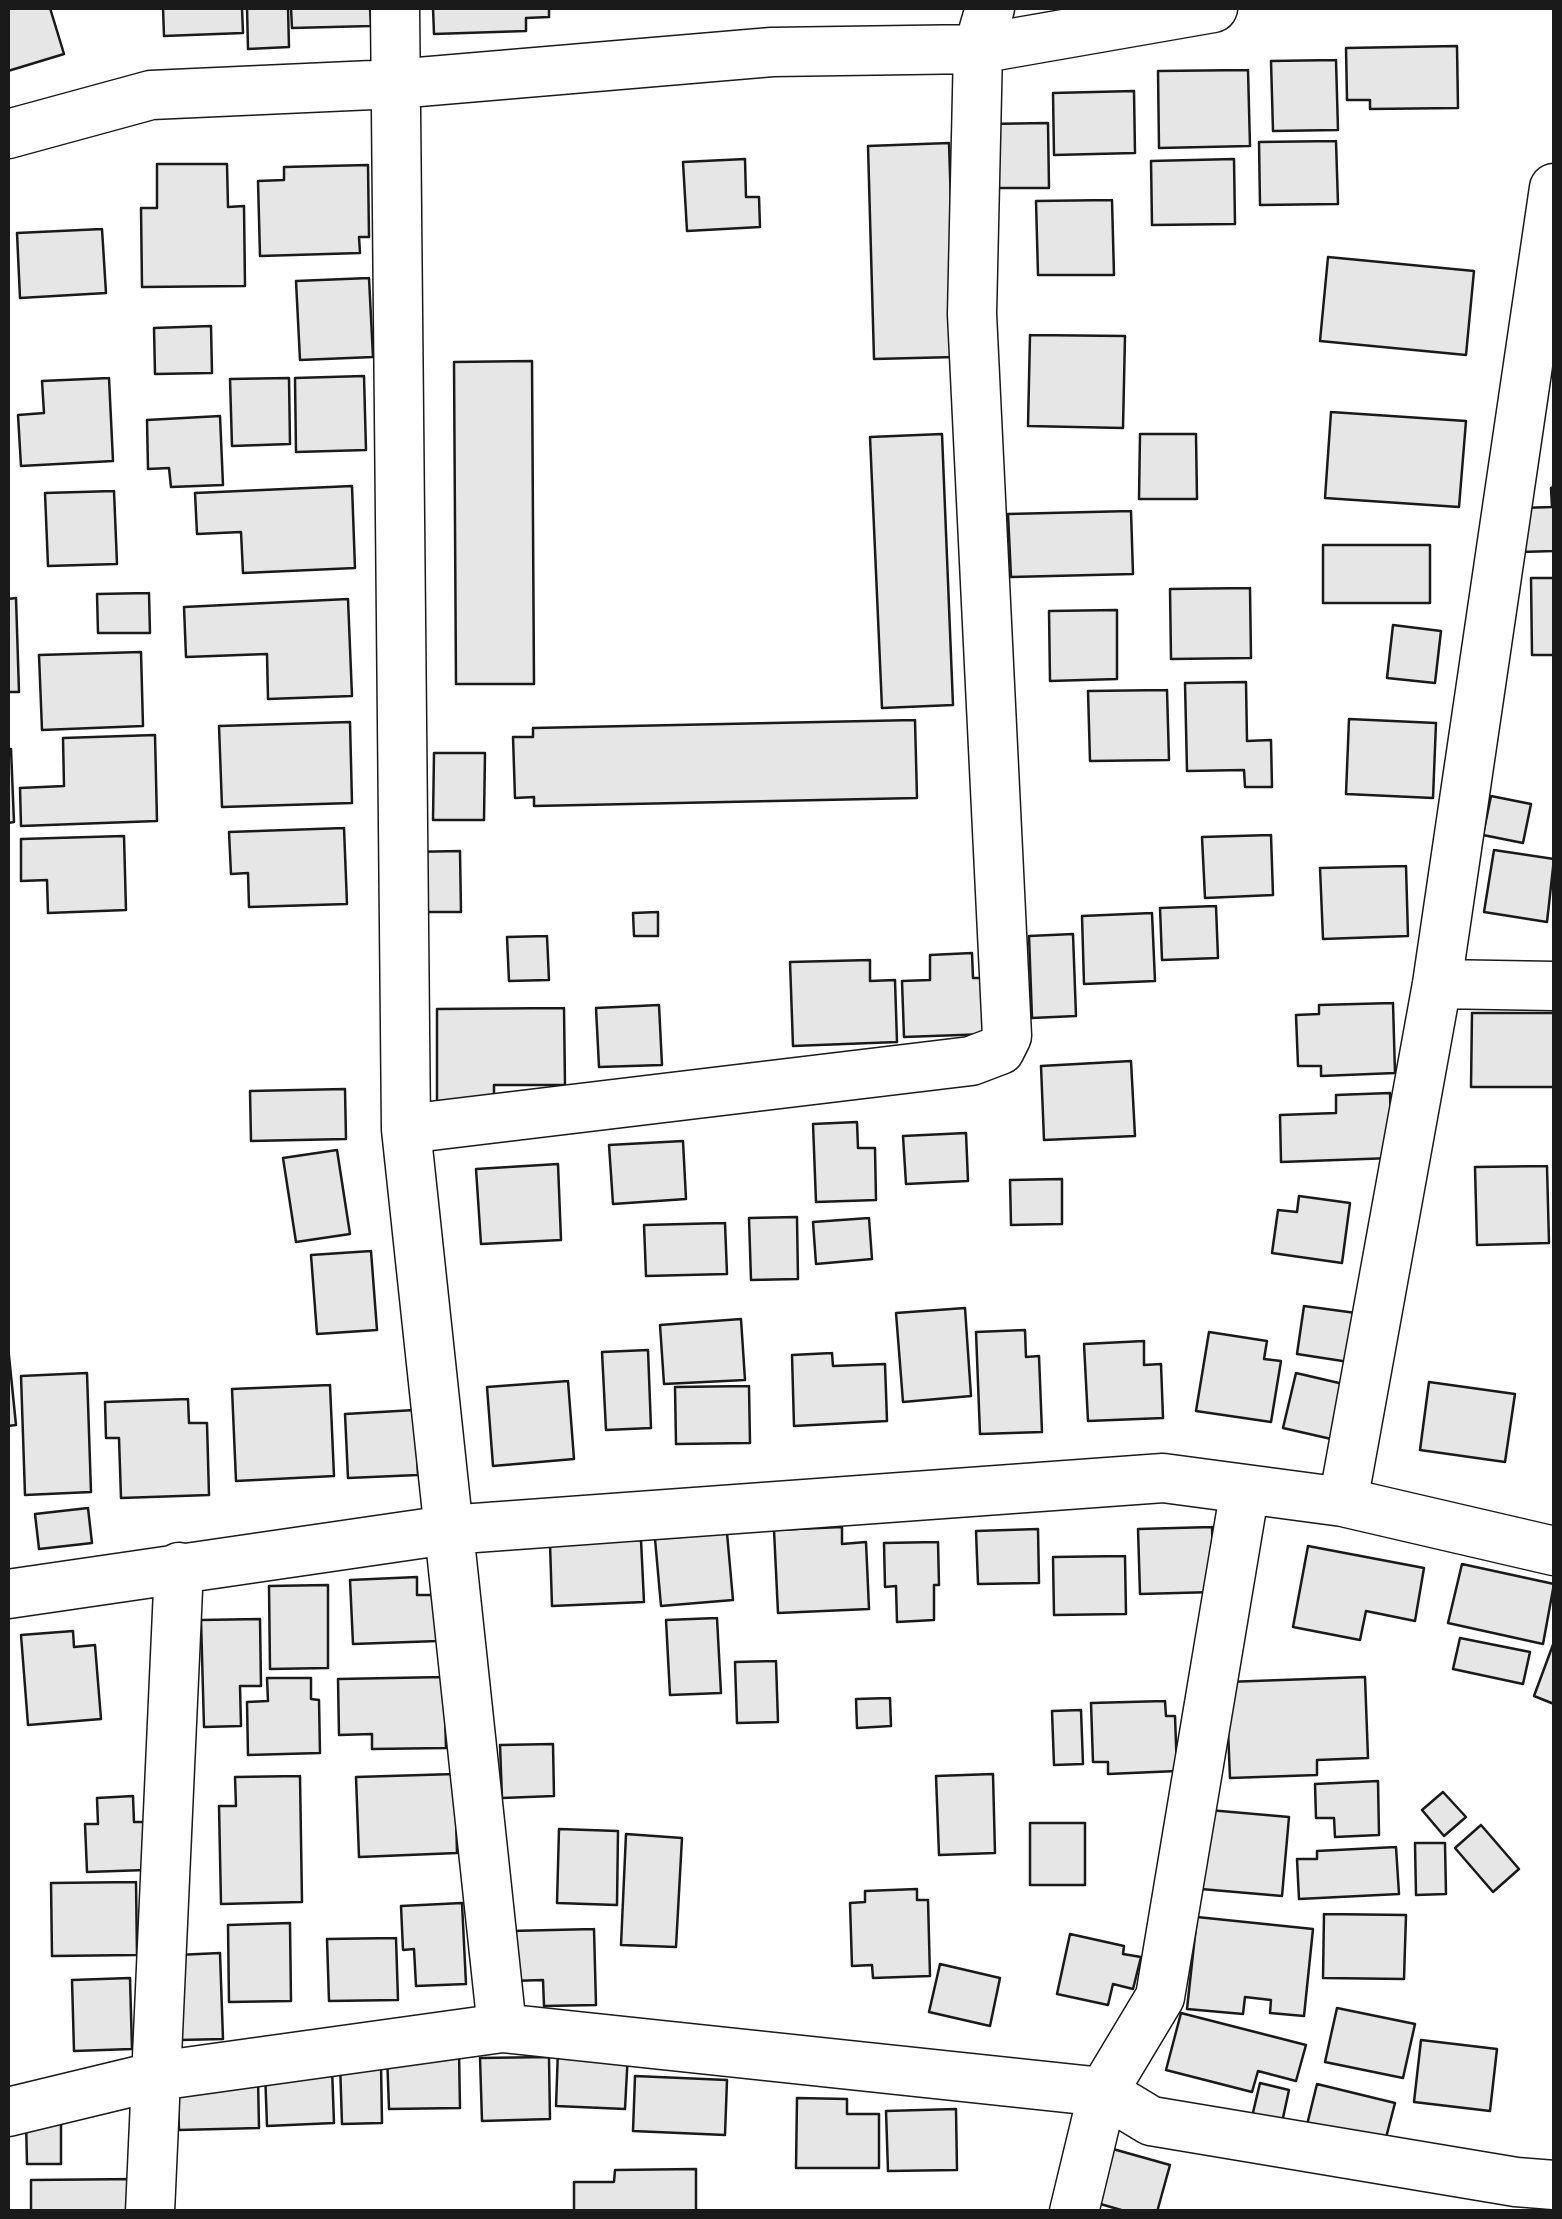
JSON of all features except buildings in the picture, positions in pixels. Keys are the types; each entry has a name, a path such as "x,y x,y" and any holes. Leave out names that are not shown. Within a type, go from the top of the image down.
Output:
{"street":[{"path":"395,8 406,1129 502,2028"},
{"path":"8,134 152,94 395,84 772,52 1213,8"},
{"path":"406,1129 971,1061 1000,1050 1007,1036 972,314 984,28"},
{"path":"1344,1502 1438,984 1554,188"},
{"path":"1438,984 1554,986"},
{"path":"8,1594 447,1530 1163,1478 1344,1502 1554,1551"},
{"path":"1074,2212 1103,2092 1160,1996 1245,1488"},
{"path":"150,2212 178,1567"},
{"path":"8,2112 157,2076 502,2028 1103,2092 1150,2122 1554,2185"}]}
